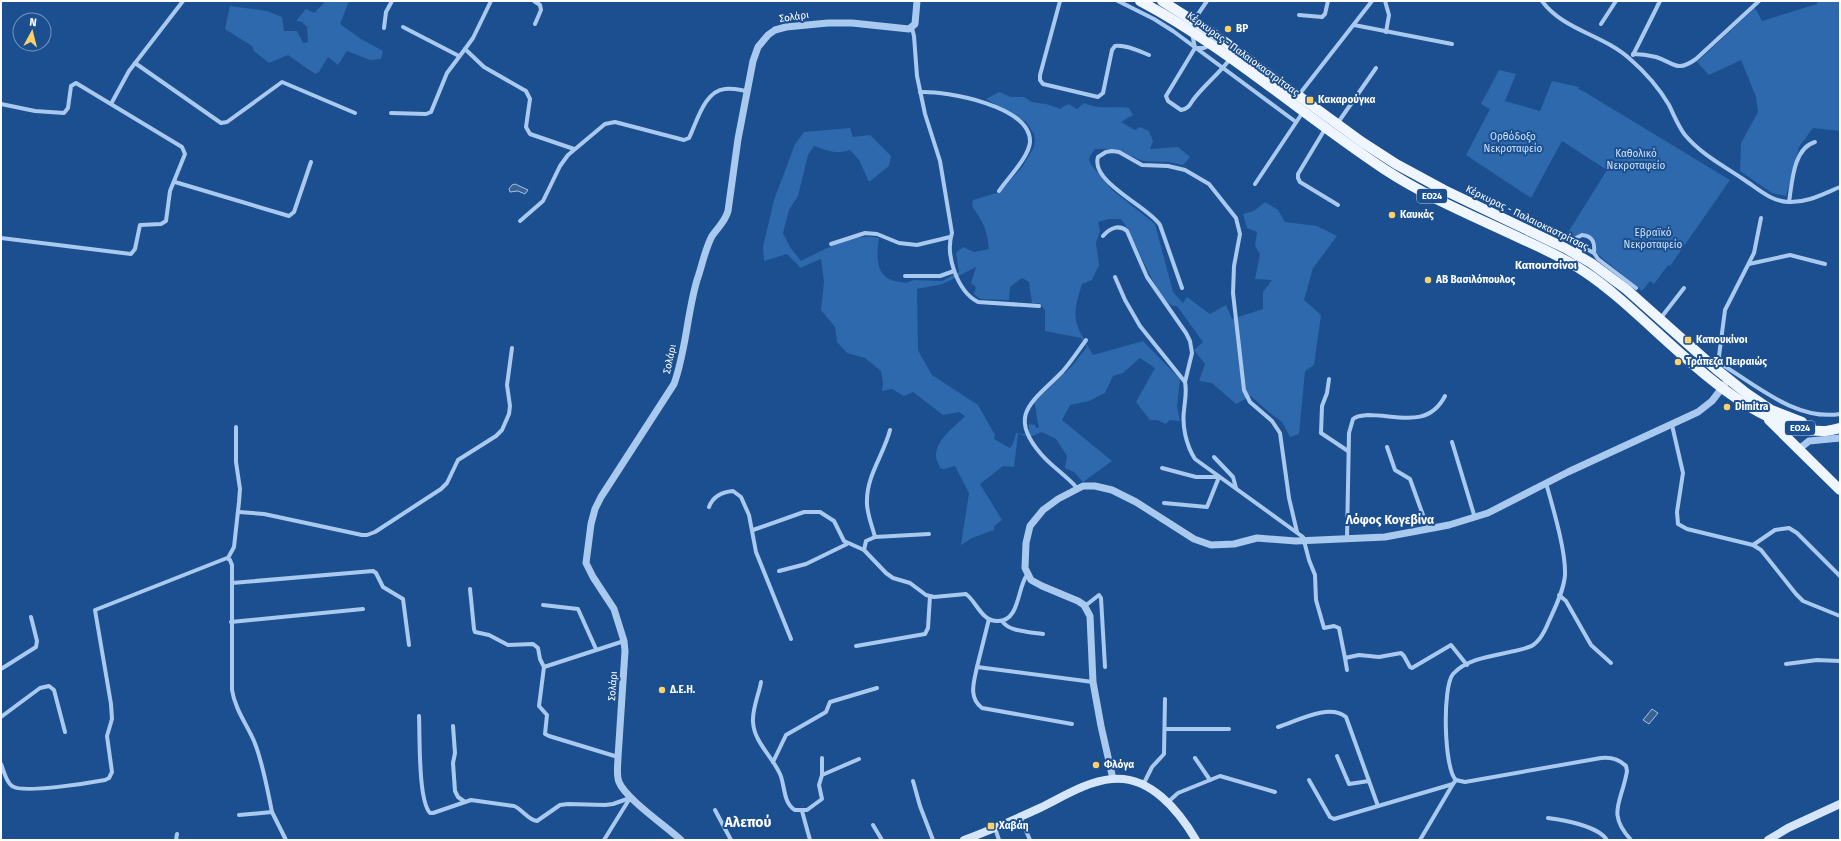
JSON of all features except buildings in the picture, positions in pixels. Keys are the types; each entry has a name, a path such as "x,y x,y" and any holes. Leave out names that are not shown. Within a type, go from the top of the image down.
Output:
{"main road":[{"name":"Κέρκυρας - Παλαιοκαστρίτσας","path":"1162,1 1194,21 1373,149 1417,176 1580,251 1619,280 1660,320 1719,367 1728,379 1761,404 1783,416 1839,431"},
{"name":"Κέρκυρας - Παλαιοκαστρίτσας","path":"1141,5 1192,32 1366,158 1413,186 1559,257 1585,272 1620,298 1722,388 1763,415 1785,424 1812,431 1839,431"},
{"path":"1763,415 1840,490"},
{"path":"964,840 1020,817 1089,785 1113,779 1128,780 1143,785 1168,802 1179,814 1194,839"},
{"path":"1768,840 1788,828 1840,804"}],"street":[{"path":"111,104 135,64 182,1"},
{"path":"384,28 386,12 392,1"},
{"path":"391,113 430,113 433,110 447,73 473,38 491,1"},
{"path":"534,1 540,5 541,8 535,24"},
{"path":"917,1 915,24 912,28 916,68 928,126 939,156 943,176 952,233 950,237 954,271 962,286 978,302 1038,306"},
{"path":"1060,1 1040,75 1040,80 1043,84 1098,97 1103,93 1112,50 1115,46 1138,50 1149,56"},
{"path":"1118,1 1141,5 1163,24 1296,122"},
{"path":"1194,21 1207,1"},
{"path":"1300,15 1322,17 1325,14 1328,1"},
{"path":"1298,96 1372,1"},
{"path":"1385,1 1388,15 1386,32"},
{"path":"1542,1 1547,8 1561,20 1613,46 1631,59 1657,86 1684,134 1705,155 1772,198 1789,202 1808,200 1840,187"},
{"path":"1601,24 1616,1"},
{"path":"1633,54 1656,57 1676,67 1685,66 1696,59 1759,1"},
{"path":"1631,59 1659,2"},
{"name":"Σολάρι","path":"681,840 630,798 619,782 617,775 625,651 624,641 614,609 593,577 586,563 591,524 595,509 601,497 674,384 678,373 687,320 697,282 711,237 724,223 728,211 747,91 756,50 764,39 775,30 828,23 869,25 902,30 912,28"},
{"path":"1354,25 1452,44"},
{"path":"403,27 459,56"},
{"path":"1192,32 1195,48 1166,94 1168,101 1180,109 1186,109 1202,88 1223,69 1230,59"},
{"path":"1195,48 1204,48 1211,45"},
{"path":"465,49 484,67 526,91 530,99 526,126 530,134 574,149"},
{"path":"135,64 221,123 227,122 282,82 354,113"},
{"path":"1337,124 1376,68"},
{"path":"1,104 35,111 64,113 68,108 71,86 76,83 183,148 185,156 168,200 166,221 161,224 140,225 135,249 131,254 1,238"},
{"path":"520,221 543,201 564,160 574,149 601,127 610,122 684,140 689,138 703,107 713,94 725,89 747,91"},
{"path":"920,92 948,94 984,103 1008,114 1024,126 1029,136 1029,148 999,191"},
{"path":"1255,184 1303,112"},
{"path":"1326,128 1298,174 1298,178 1300,182 1338,205"},
{"path":"1789,202 1796,164 1801,152 1806,146 1815,142"},
{"path":"1182,288 1160,225 1151,214 1131,202 1107,180 1098,166 1097,161 1102,153 1112,151 1119,152 1142,166 1168,166 1180,168 1193,174 1209,184 1236,218 1240,234 1234,266 1233,293 1243,385 1250,402 1272,422 1280,433 1289,498 1297,532"},
{"path":"174,182 289,216 294,212 311,162"},
{"path":"1762,218 1757,242 1749,264 1725,310 1719,367 1797,408 1820,415 1840,414"},
{"path":"1103,236 1107,232 1117,227 1121,227 1127,232 1147,277 1186,333 1192,353 1185,382"},
{"path":"831,244 865,233 877,234 899,243 917,245 950,237"},
{"path":"1594,253 1580,251 1570,240 1582,235 1590,237 1594,243 1594,253 1598,259 1619,280 1636,288"},
{"path":"1749,264 1790,255 1825,264"},
{"path":"905,276 940,276 954,271"},
{"path":"1115,277 1125,300 1140,326 1185,382 1187,390 1184,410 1184,424 1191,453 1219,477 1297,532 1304,540 1309,560 1316,575 1316,600 1320,617 1324,628 1334,626 1339,628 1347,670"},
{"path":"1660,320 1684,288"},
{"path":"1077,488 1067,476 1041,454 1027,436 1026,422 1027,410 1031,402 1065,369 1086,340"},
{"path":"239,512 264,514 367,535 375,532 441,489 447,483 458,460 500,434 509,414 510,406 508,385 512,348"},
{"path":"1329,379 1327,393 1322,406 1321,433 1348,451"},
{"path":"1113,779 1093,682 1090,616 1085,606 1073,598 1035,583 1027,575 1025,568 1024,557 1028,533 1032,522 1051,503 1077,488 1095,486 1118,492 1194,539 1211,545 1234,544 1257,538 1304,540 1385,537 1475,518 1546,483 1672,426 1703,409 1728,379"},
{"path":"1347,539 1348,451 1352,422 1356,417 1376,415 1406,419 1415,418 1432,412 1438,407 1445,396"},
{"path":"1672,426 1683,473 1677,512 1678,524 1687,529 1753,545 1761,550 1803,601 1840,616"},
{"path":"228,558 234,548 239,512 240,489 236,462 236,427"},
{"path":"875,537 867,498 870,482 885,448 890,430"},
{"path":"1799,449 1809,441 1839,431"},
{"path":"1452,442 1475,518"},
{"path":"1387,447 1395,470 1410,479 1428,529"},
{"path":"1214,458 1233,477 1236,488"},
{"path":"1162,468 1196,477 1219,477"},
{"path":"1164,503 1207,507 1219,477"},
{"path":"1420,840 1454,782 1446,740 1445,708 1450,678 1456,671 1466,665 1493,655 1534,645 1548,626 1559,596 1565,576 1564,565 1555,515 1546,483"},
{"path":"708,507 712,498 719,494 731,491 738,493 749,515 756,552 791,639"},
{"path":"753,530 789,516 815,511 830,517 837,526 841,538 847,544 864,550 888,575 910,583 930,596 938,597 966,594 989,619 1002,621 1008,619 1014,611 1023,580 1027,575"},
{"path":"1753,545 1775,530 1789,528 1797,533 1840,576"},
{"path":"864,550 866,541 875,537 930,534"},
{"path":"779,571 806,564 847,544"},
{"path":"1,764 9,784 20,789 65,786 105,780 109,778 112,772 107,736 112,719 111,704 95,610 222,558 228,558"},
{"path":"228,558 231,563 232,583 232,690 234,699 254,741 265,774 272,812 286,840"},
{"path":"232,583 373,571 376,573 383,587 403,599 409,645"},
{"path":"470,589 475,632 489,635 508,645 535,645 538,648 540,659 544,667 539,706 547,715 546,734 618,757"},
{"path":"1085,606 1099,595 1101,598 1105,668"},
{"path":"856,646 925,634 928,628 930,596"},
{"path":"1559,596 1566,600 1591,644 1611,662"},
{"path":"543,605 578,609 596,649"},
{"path":"232,622 363,609"},
{"path":"1,669 36,647 37,641 31,617"},
{"path":"989,619 972,694 977,704 982,708 1072,724"},
{"path":"1002,621 1010,628 1043,634"},
{"path":"544,667 624,641"},
{"path":"1345,658 1360,655 1379,657 1401,653 1412,668 1451,645 1466,665"},
{"path":"1786,664 1817,660 1840,661"},
{"path":"977,667 1093,682"},
{"path":"761,682 753,723 764,750 780,774 790,805 795,810 807,810 822,800 819,785 822,775 822,758"},
{"path":"1,717 40,688 49,686 54,690 65,732"},
{"path":"773,762 786,735 826,712 830,702 877,688"},
{"path":"1143,785 1152,767 1164,754 1165,699"},
{"path":"1278,727 1325,711 1334,711 1346,716 1378,806"},
{"path":"419,716 422,789 430,813 465,802 479,800 514,806 535,821 560,805 605,805 630,798"},
{"path":"453,726 456,753 453,763 455,791 458,797 465,802"},
{"path":"1165,729 1229,729"},
{"path":"1337,756 1349,784 1369,781"},
{"path":"1195,758 1210,780"},
{"path":"1309,780 1332,818 1378,806 1454,782 1465,782 1601,758 1617,760 1626,766 1628,771 1617,810 1617,821 1631,840"},
{"path":"822,775 859,759"},
{"path":"1168,802 1178,793 1218,776 1224,776 1275,792"},
{"path":"913,781 920,806 933,840"},
{"path":"604,840 630,798"},
{"path":"715,810 731,840"},
{"path":"802,811 810,840"},
{"path":"239,815 272,812"},
{"path":"1020,817 1030,840"},
{"path":"1548,818 1565,820 1596,830 1607,840"},
{"path":"873,825 882,840"},
{"path":"995,828 999,840"},
{"path":"176,840 177,834"}],"green space":[{"path":"323,1 349,1 340,24 361,39 383,51 381,59 370,60 347,51 338,65 328,57 319,72 315,74 288,55 269,63 254,51 252,46 225,29 230,6 267,11 282,17 284,31 297,31 303,43 308,42 307,27 302,22 296,21 306,9 314,13 324,3"},
{"path":"1818,1 1840,1 1840,131 1813,128 1799,147 1786,196 1772,193 1740,171 1741,143 1758,112 1756,97 1741,60 1709,75 1697,62 1755,8 1762,21 1817,4"},
{"path":"1499,70 1516,74 1505,101 1540,111 1552,81 1579,87 1578,89 1730,180 1670,266 1668,265 1654,284 1650,281 1642,291 1595,252 1596,245 1589,236 1573,238 1567,234 1607,170 1562,141 1531,198 1466,155 1490,109 1481,104"},
{"path":"999,92 1011,97 1024,97 1032,102 1046,104 1061,109 1069,104 1077,109 1084,103 1100,107 1129,108 1133,115 1121,122 1135,130 1140,127 1149,131 1153,141 1150,149 1178,147 1190,157 1183,165 1169,162 1143,161 1115,149 1095,149 1089,160 1092,166 1112,190 1155,224 1173,292 1183,303 1187,297 1210,314 1226,305 1232,319 1263,309 1263,292 1272,280 1255,279 1260,254 1255,246 1257,232 1247,228 1243,214 1254,211 1265,202 1278,210 1285,222 1317,226 1337,236 1313,268 1304,300 1321,315 1314,365 1305,371 1299,434 1290,437 1282,422 1251,396 1236,404 1212,383 1199,381 1205,364 1194,350 1203,342 1177,306 1171,305 1165,300 1159,291 1121,219 1109,219 1098,222 1100,231 1096,243 1099,265 1092,280 1082,284 1078,296 1075,314 1078,328 1093,355 1143,341 1180,379 1177,406 1180,421 1170,420 1166,424 1157,420 1150,420 1136,402 1155,368 1140,358 1123,373 1113,376 1105,393 1089,401 1070,405 1062,420 1112,461 1083,482 1074,472 1065,468 1067,456 1056,439 1042,432 1030,437 1018,434 1014,467 1003,466 980,484 1002,520 994,526 994,530 972,538 961,545 969,493 955,466 944,469 940,468 936,456 939,444 965,416 959,412 943,415 913,392 904,396 892,389 882,391 883,383 881,371 865,358 847,353 837,342 835,327 821,310 824,282 821,259 800,268 787,254 764,261 763,247 774,200 795,144 804,132 850,128 853,137 870,135 891,156 889,166 869,182 859,160 850,150 836,152 814,146 808,155 798,196 789,210 783,233 790,247 801,261 829,247 849,240 869,237 879,238 877,254 880,270 889,279 906,283 914,280 942,281 959,272 956,253 963,247 974,252 989,249 984,226 972,206 973,200 1000,192 1023,166 1034,147 1035,141 1034,134 1026,122 986,99","holes":["976,267 971,283 976,287 974,294 980,299 1009,300 1010,287 1022,278 1029,282 1032,303 1039,303 1045,310 1045,331 1081,338 1087,347 1072,366 1034,402 1039,427 1036,428 1035,425 1029,424 1029,435 1016,433 1013,444 1010,448 994,439 995,435 978,405 932,375 918,350 917,289 943,284"]}],"shaded area":[{"path":"515,184 528,190 525,194 518,191 510,192 509,189"},
{"path":"1652,709 1658,713 1649,724 1643,720"}],"place":[{"name":"BP","path":"1228,29"},
{"name":"Κακαρούγκα","path":"1310,100"},
{"name":"Καυκάς","path":"1392,215"},
{"name":"ΑΒ Βασιλόπουλος","path":"1428,280"},
{"name":"Καπουκίνοι","path":"1688,340"},
{"name":"Τράπεζα Πειραιώς","path":"1678,362"},
{"name":"Dimitra","path":"1727,407"},
{"name":"Δ.Ε.Η.","path":"662,690"},
{"name":"Φλόγα","path":"1096,765"},
{"name":"Χαβάη","path":"991,826"}],"district":[{"name":"Καπουτσίνοι","path":"1546,265"},
{"name":"Λόφος Κογεβίνα","path":"1390,520"},
{"name":"Αλεπού","path":"748,822"}],"park label":[{"name":"Ορθόδοξο Νεκροταφείο","path":"1513,142"},
{"name":"Καθολικό Νεκροταφείο","path":"1636,160"},
{"name":"Εβραϊκό Νεκροταφείο","path":"1653,238"}]}
